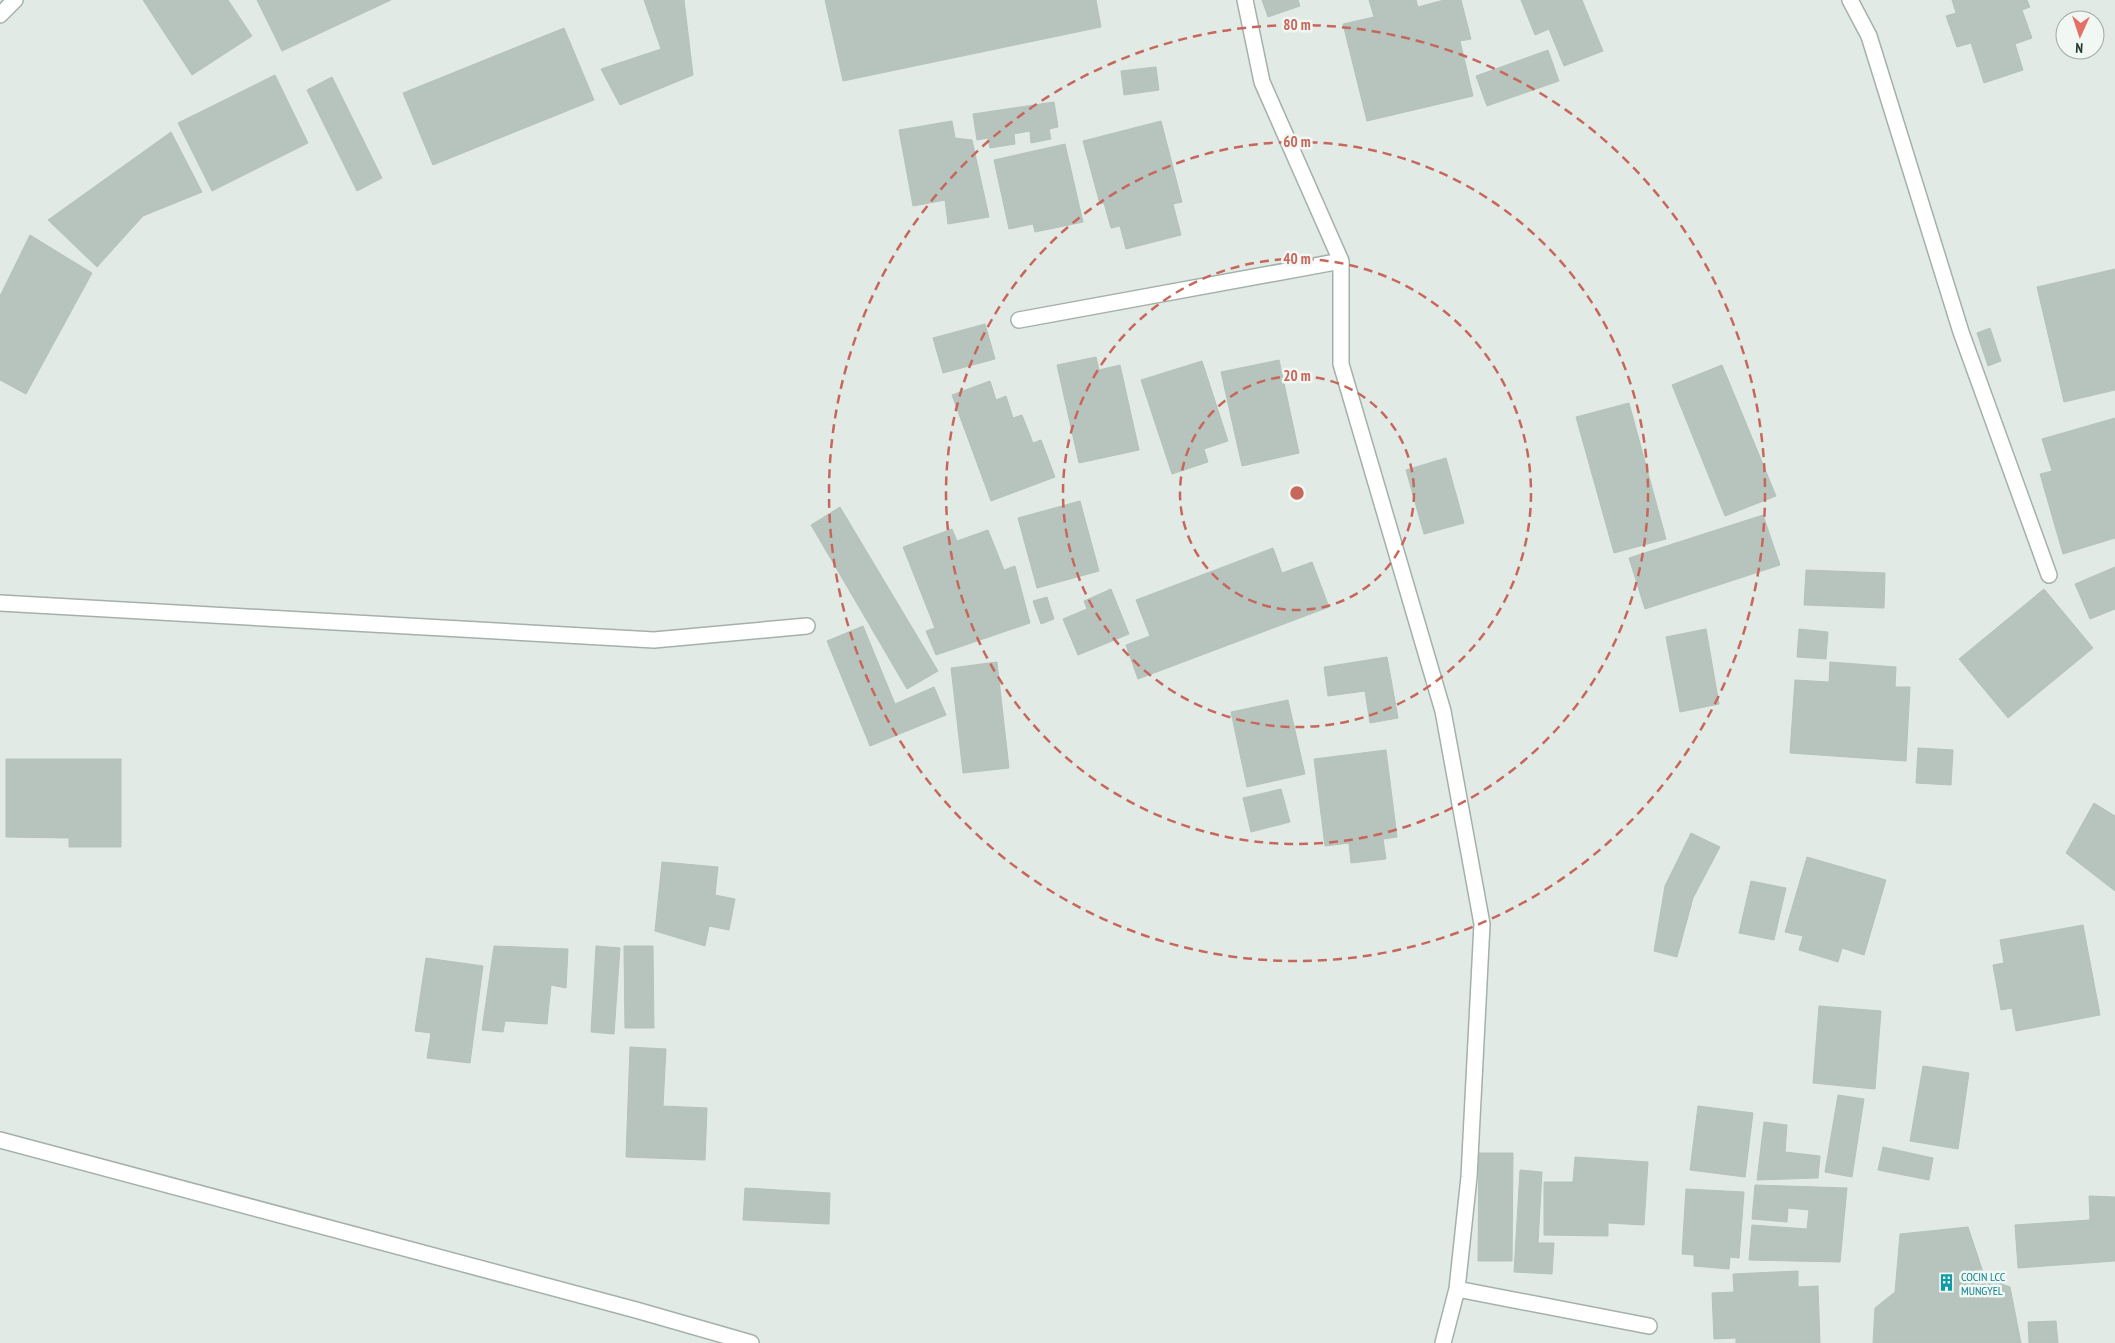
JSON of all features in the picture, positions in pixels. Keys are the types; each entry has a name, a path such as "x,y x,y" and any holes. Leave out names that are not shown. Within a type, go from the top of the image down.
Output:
{"street":[{"path":"0,15 15,0"},
{"path":"1245,0 1262,82 1341,261 1342,364 1443,711 1482,924 1469,1177 1457,1289 1443,1343"},
{"path":"1850,0 1869,36 1960,332 2049,575"},
{"path":"1019,320 1341,261"},
{"path":"0,604 654,640 807,626"},
{"path":"0,1140 626,1307 751,1343"},
{"path":"1457,1289 1649,1326"}],"building":[{"path":"143,0 228,0 252,36 192,75"},
{"path":"257,0 391,0 282,51"},
{"path":"644,0 684,0 693,75 620,105 601,69 661,49"},
{"path":"825,0 1096,0 1101,27 843,81"},
{"path":"1262,0 1298,0 1300,6 1268,17"},
{"path":"1369,0 1416,0 1418,7 1444,0 1461,0 1471,39 1460,41 1473,96 1367,121 1343,24 1374,17"},
{"path":"1521,0 1582,0 1603,51 1564,66 1549,29 1535,35"},
{"path":"1952,0 2027,0 2030,7 2022,10 2032,38 2015,44 2023,70 1984,83 1971,43 1957,47 1946,16 1956,13"},
{"path":"564,28 594,100 433,165 403,93"},
{"path":"1548,50 1559,81 1487,106 1476,76"},
{"path":"1156,67 1159,90 1124,95 1121,71"},
{"path":"275,75 308,143 212,191 178,123"},
{"path":"332,77 382,178 357,191 307,90"},
{"path":"1054,102 1058,127 1049,129 1051,139 1031,143 1030,131 1014,134 1015,144 990,148 988,138 977,140 973,114"},
{"path":"952,121 955,138 972,140 989,217 948,224 945,200 913,206 899,130"},
{"path":"1161,121 1182,202 1173,204 1181,235 1126,249 1120,226 1111,228 1104,203 1100,204 1083,141"},
{"path":"171,132 202,192 143,216 97,267 48,220"},
{"path":"1065,144 1083,222 1035,232 1033,224 1009,229 994,160"},
{"path":"30,235 92,273 26,394 0,380 0,296"},
{"path":"2115,269 2115,390 2064,402 2037,287"},
{"path":"985,324 995,359 943,373 933,338"},
{"path":"1990,328 2001,361 1988,366 1977,333"},
{"path":"1096,357 1099,370 1120,365 1139,450 1079,463 1057,365"},
{"path":"1279,360 1299,453 1242,466 1221,372"},
{"path":"1202,361 1228,441 1204,449 1208,462 1172,474 1141,380"},
{"path":"1722,365 1776,496 1725,516 1672,385"},
{"path":"990,381 996,400 1006,396 1013,418 1022,415 1033,443 1041,440 1055,477 991,501 952,395"},
{"path":"1629,403 1666,539 1614,553 1576,417"},
{"path":"2115,418 2115,538 2063,554 2040,474 2052,471 2042,439"},
{"path":"1446,458 1464,523 1424,534 1406,470"},
{"path":"1080,501 1099,571 1037,588 1018,518"},
{"path":"840,507 938,671 907,689 811,525"},
{"path":"1763,515 1780,565 1645,609 1629,558"},
{"path":"952,529 957,541 988,530 1004,570 1015,566 1030,623 936,655 926,631 935,628 903,547"},
{"path":"1273,548 1282,573 1312,562 1329,607 1138,679 1126,645 1150,636 1136,600"},
{"path":"2115,567 2115,609 2090,619 2075,584"},
{"path":"1806,570 1885,573 1884,608 1804,605"},
{"path":"1111,589 1129,634 1078,655 1063,619 1087,609 1084,601"},
{"path":"2044,589 2093,648 2008,718 1959,659"},
{"path":"1047,597 1054,619 1041,624 1033,601"},
{"path":"863,626 895,704 934,687 946,715 870,746 827,641"},
{"path":"1706,629 1719,704 1680,712 1666,637"},
{"path":"1799,629 1828,632 1826,659 1797,657"},
{"path":"1387,657 1398,718 1370,723 1365,691 1328,696 1324,667"},
{"path":"997,662 1009,768 963,773 951,668"},
{"path":"1830,662 1896,667 1895,687 1910,687 1906,761 1790,753 1795,680 1829,682"},
{"path":"1288,700 1305,774 1247,787 1231,712"},
{"path":"1918,748 1953,750 1951,785 1916,783"},
{"path":"1386,750 1397,837 1383,839 1386,859 1351,863 1349,843 1325,846 1314,759"},
{"path":"6,759 121,759 121,847 69,847 69,838 6,837"},
{"path":"1281,789 1290,822 1251,832 1243,798"},
{"path":"2094,803 2115,816 2115,891 2066,853"},
{"path":"1691,833 1720,847 1693,898 1677,957 1654,951 1665,886"},
{"path":"1807,857 1886,880 1864,955 1842,948 1838,962 1799,950 1803,936 1785,932"},
{"path":"662,862 718,867 715,895 735,899 729,930 709,926 705,946 655,931"},
{"path":"1751,881 1786,888 1774,940 1739,933"},
{"path":"2083,925 2100,1015 2016,1031 2012,1008 2001,1010 1993,965 2004,963 2000,940"},
{"path":"494,946 568,949 566,988 551,985 547,1024 505,1021 503,1032 482,1030"},
{"path":"596,946 620,948 614,1034 591,1032"},
{"path":"624,946 653,946 654,1028 625,1028"},
{"path":"426,958 483,966 470,1063 427,1058 431,1033 415,1031"},
{"path":"1819,1006 1881,1011 1875,1089 1813,1083"},
{"path":"630,1047 666,1049 663,1106 707,1108 705,1160 626,1157"},
{"path":"1923,1066 1969,1073 1958,1149 1910,1141"},
{"path":"1838,1095 1864,1099 1852,1177 1825,1172"},
{"path":"1698,1106 1753,1113 1745,1177 1690,1170"},
{"path":"1764,1122 1787,1125 1785,1152 1820,1156 1818,1178 1757,1180"},
{"path":"1883,1147 1933,1158 1929,1180 1878,1170"},
{"path":"1479,1153 1513,1153 1512,1261 1478,1261"},
{"path":"1575,1157 1648,1162 1644,1225 1608,1223 1608,1236 1544,1235 1544,1182 1573,1182"},
{"path":"1520,1170 1542,1172 1538,1243 1554,1243 1552,1274 1514,1272"},
{"path":"1755,1185 1847,1188 1840,1262 1749,1260 1752,1225 1807,1229 1809,1210 1788,1208 1787,1222 1752,1219"},
{"path":"745,1188 830,1193 829,1224 743,1220"},
{"path":"1686,1189 1744,1192 1739,1258 1730,1257 1729,1269 1694,1266 1694,1255 1682,1254"},
{"path":"2089,1196 2115,1197 2115,1261 2018,1268 2015,1225 2090,1220"},
{"name":"COCIN LCC MUNGYEL","path":"1968,1227 1985,1278 2010,1287 2021,1343 1873,1343 1875,1308 1895,1292 1900,1234"},
{"path":"1798,1271 1798,1287 1818,1286 1820,1343 1736,1343 1736,1338 1714,1339 1712,1293 1734,1292 1733,1274"},
{"path":"2056,1321 2058,1343 2029,1343 2028,1322"}],"place":[{"name":"COCIN LCC MUNGYEL","path":"1947,1283"}]}
